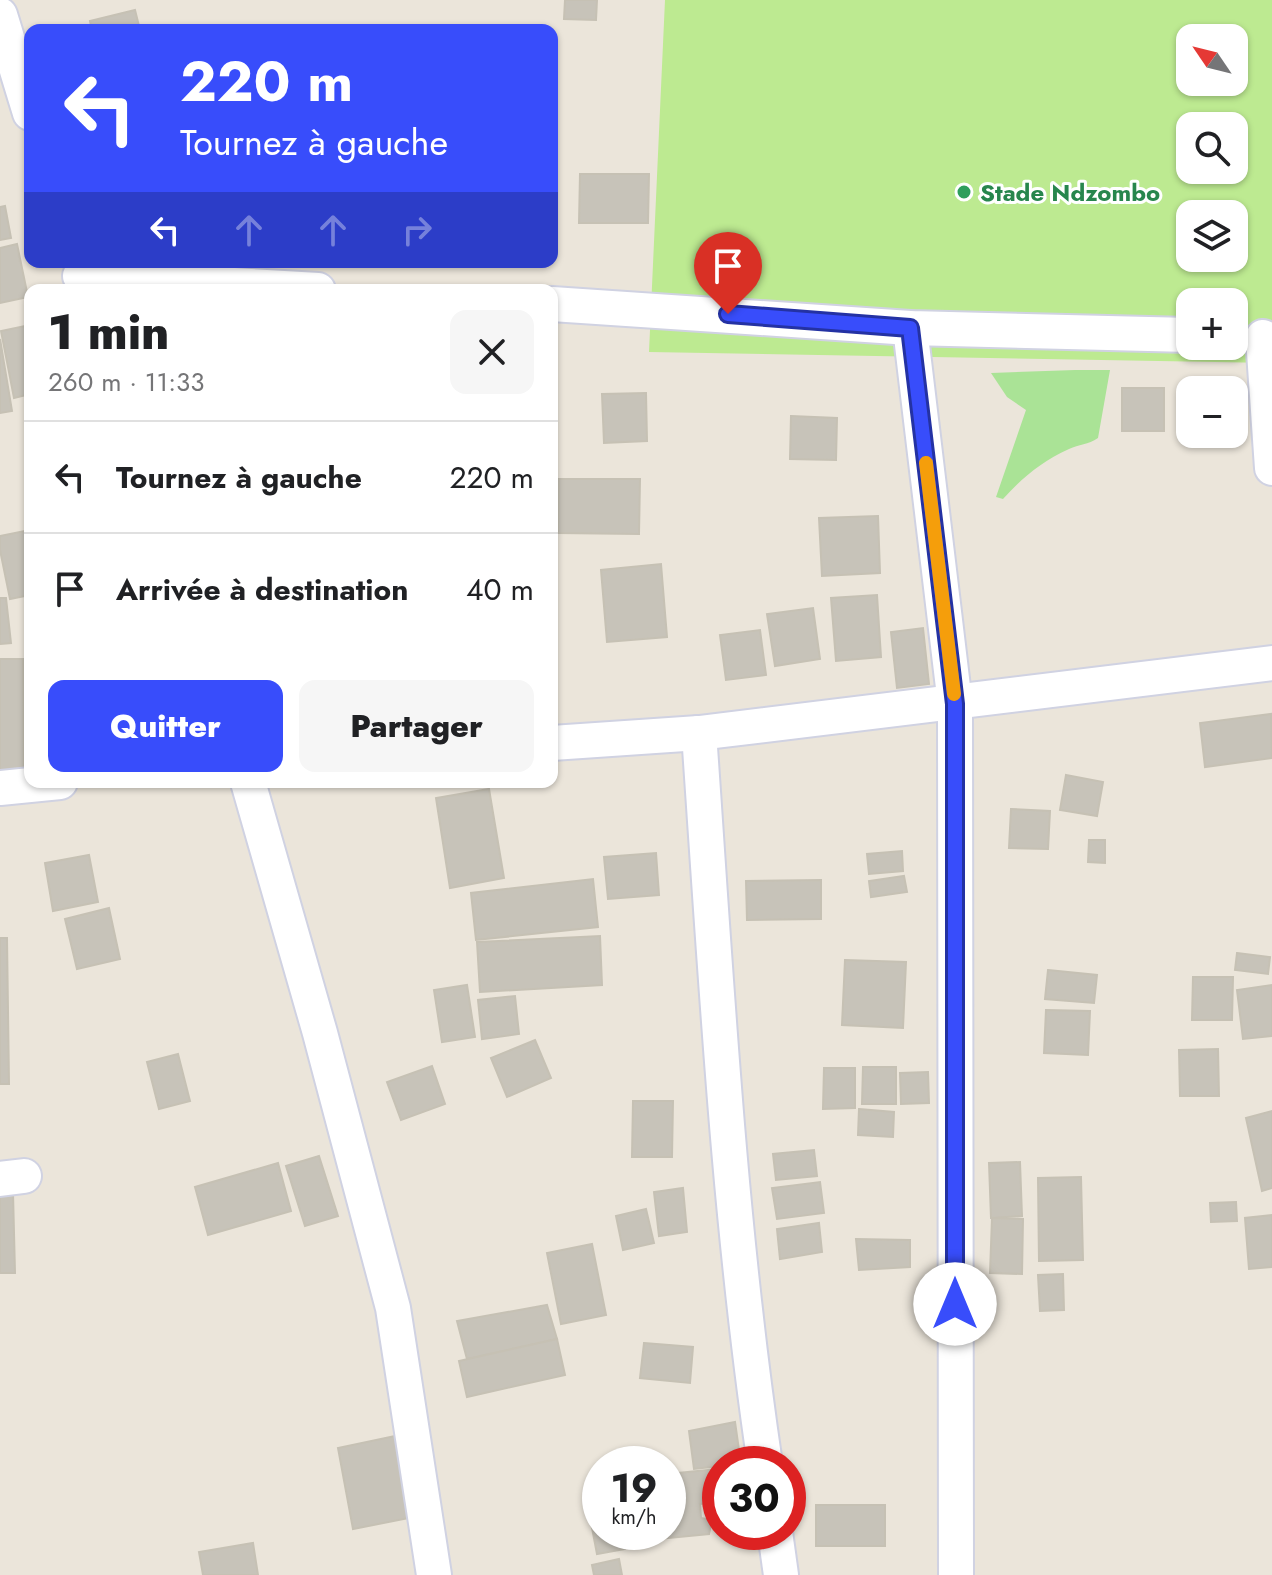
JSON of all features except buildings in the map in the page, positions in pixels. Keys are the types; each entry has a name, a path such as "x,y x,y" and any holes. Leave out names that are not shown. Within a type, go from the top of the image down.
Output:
{"street":[{"path":"0,15 24,95"},
{"path":"0,117 24,115"},
{"path":"80,276 216,284"},
{"path":"558,304 910,328 1176,335"},
{"path":"910,328 955,704 956,1575"},
{"path":"1256,337 1272,468"},
{"path":"558,743 699,733 1272,663"},
{"path":"699,733 726,1122 741,1282 763,1446"},
{"path":"0,788 24,786"},
{"path":"250,788 320,1033 393,1308 434,1575"},
{"path":"778,1550 781,1575"}],"green space":[{"name":"Stade Ndzombo","path":"665,0 1272,0 1272,363 649,352"},
{"path":"1110,370 1098,438 1050,459 1025,477 1003,499 996,497 1026,410 1007,397 991,373"}],"slow traffic":[{"path":"926,463 954,694"}],"place":[{"name":"Stade Ndzombo","path":"964,192"}],"route":[{"path":"728,314 910,328 955,704 955,1304"}]}
